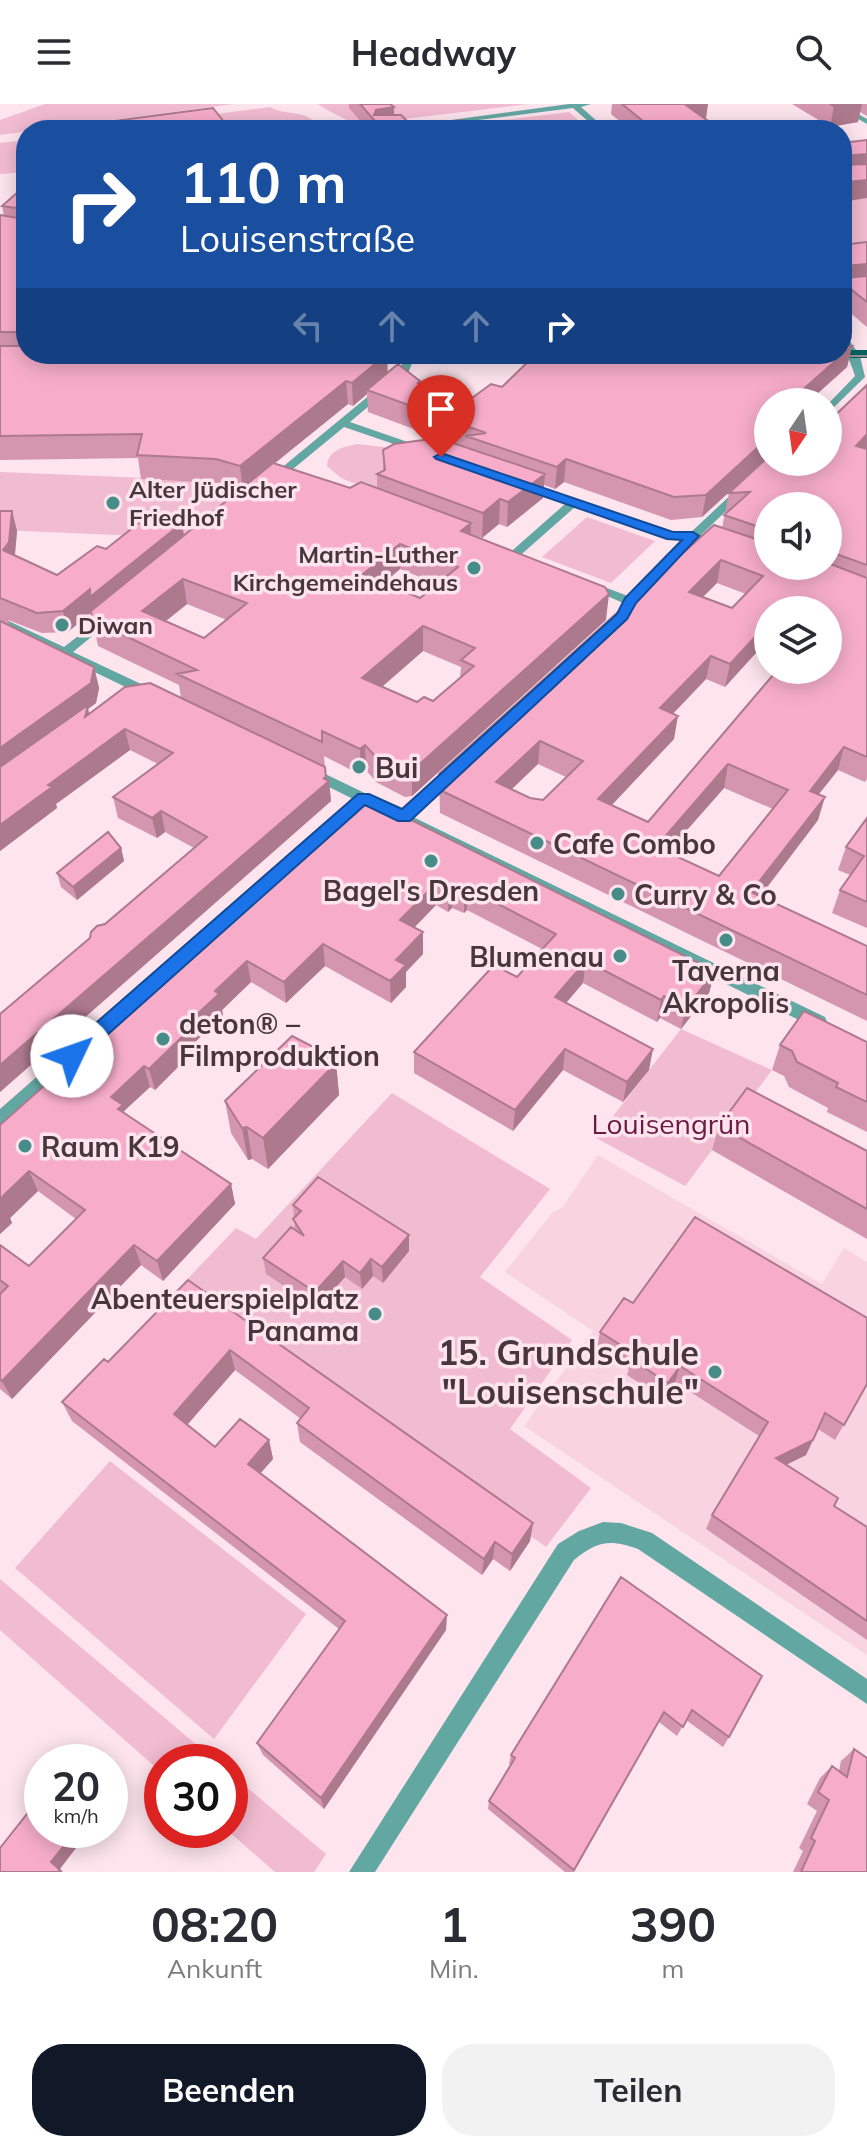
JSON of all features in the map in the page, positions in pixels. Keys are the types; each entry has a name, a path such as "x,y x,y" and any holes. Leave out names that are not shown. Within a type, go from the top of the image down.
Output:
{"street":[{"path":"462,120 587,104"},
{"path":"836,104 867,122"},
{"path":"575,106 591,120"},
{"path":"842,396 860,377 861,354"},
{"path":"262,489 404,371 407,364"},
{"path":"343,423 441,457"},
{"path":"285,471 300,477"},
{"path":"612,626 630,601 757,476"},
{"path":"515,482 671,536 693,536 711,541"},
{"path":"511,557 574,502"},
{"path":"497,551 526,562"},
{"path":"571,579 630,601"},
{"path":"65,652 119,608"},
{"path":"0,621 65,652 128,690 161,699"},
{"path":"404,817 469,757"},
{"path":"294,764 432,829 838,1032"},
{"path":"0,1119 363,798"},
{"path":"361,1872 566,1552 599,1531 622,1533 644,1541 867,1693"}],"shaded area":[{"name":"15. Grundschule \"Louisenschule\"","path":"598,1155 822,1284 844,1248 867,1262 867,1655 524,1426 593,1331 505,1272 553,1212 562,1208"}],"green space":[{"path":"45,104 233,104 113,120 16,120 16,133 0,135 0,120"},
{"path":"318,104 528,104 396,120 346,120"},
{"path":"270,107 312,120 173,120"},
{"path":"569,112 578,120 504,120"},
{"path":"16,141 16,173 0,174 0,143"},
{"path":"852,191 867,195 867,253 852,242"},
{"path":"357,444 384,447 421,460 378,493 341,478 327,466 333,453"},
{"name":"Alter Jüdischer Friedhof","path":"0,472 196,480 243,489 187,538 0,530"},
{"path":"587,517 655,541 611,583 542,557"},
{"name":"Louisengrün","path":"681,1029 772,1070 685,1186 596,1138"},
{"name":"Abenteuerspielplatz Panama","path":"392,1093 550,1189 480,1277 572,1340 510,1429 591,1488 546,1547 178,1289 236,1228 256,1239"},
{"path":"110,1461 306,1614 214,1739 15,1568"},
{"path":"0,1579 196,1744 144,1744 144,1757 0,1630"},
{"path":"248,1788 326,1854 314,1872 275,1872 248,1848"}],"building":[{"path":"360,104 390,104 394,107 376,110 374,115 401,115 406,120 374,120"},
{"path":"622,104 705,104 687,106 707,120 642,120"},
{"path":"213,108 223,120 121,120"},
{"path":"867,140 867,154 852,155 852,142"},
{"path":"867,164 867,180 852,182 852,165"},
{"path":"16,194 16,208 2,206"},
{"path":"0,215 16,218 16,332 0,332"},
{"path":"867,242 867,264 852,265 852,244"},
{"path":"867,276 867,302 852,290 852,277"},
{"path":"0,346 16,346 16,364 375,364 352,383 346,381 240,466 216,459 137,455 142,434 0,436"},
{"path":"398,364 420,381 418,383 468,401 491,384 502,387 526,364 832,364 805,388 754,388 754,451 706,495 674,497 566,459 557,467 466,436 486,433 367,390"},
{"path":"867,385 867,434 856,446 867,449 867,565 842,556 842,492 754,492 754,525 724,515 750,492 729,493 754,470 754,476 842,476 842,409"},
{"path":"438,438 545,474 508,502 500,499 483,513 377,474 385,470 383,450 394,444"},
{"path":"273,463 350,488 361,482 471,523 461,531 605,587 609,594 412,771 404,771 375,756 365,745 360,749 322,731 322,742 177,674 197,670 92,620 91,611","holes":["400,544 458,567 420,598 363,574","183,579 247,603 204,638 142,611","423,626 475,648 461,660 474,666 433,701 424,697 417,702 362,678"]},
{"path":"0,511 12,511 9,542 3,550 57,575 97,546 106,549 144,519 155,523 174,520 182,523 90,597 90,589 63,611 37,613 0,598"},
{"path":"714,525 754,538 754,573 721,560 689,592 732,608 759,580 842,580 842,568 867,578 867,757 844,747 810,791 825,797 751,892 867,946 867,995 440,790 439,774","holes":["754,596 842,596 842,684 765,684 648,822 598,799 678,716 660,708 711,656 730,664 754,638","540,741 583,761 543,800 530,798 496,782","728,764 788,790 719,876 656,847"]},
{"path":"0,621 94,667 91,683 0,748"},
{"path":"150,683 325,767 326,778 323,778 329,781 0,1065 0,1014 90,938 97,926 105,924 207,837 161,811 152,818 113,797 173,753 125,729 48,785 52,787 0,825 0,767 88,705 85,717 125,687"},
{"path":"371,800 715,971 686,1008 664,996 661,1000 586,961 555,997 653,1049 627,1082 565,1049 515,1110 414,1052 494,965 517,977 556,934 467,888 464,891 453,885 449,890 436,883 400,920 423,932 396,960 406,965 390,981 323,944 284,982 247,961 215,991 219,994 179,1031 185,1034 149,1069 144,1066 111,1097 123,1105 118,1109 231,1184 157,1261 134,1245 2,1381 0,1294 8,1286 0,1280 0,1245 29,1266 85,1210 29,1171 0,1199 0,1125 364,801"},
{"path":"867,818 867,902 840,890 864,856 846,847"},
{"path":"108,832 121,848 73,887 57,873"},
{"path":"804,1011 867,1042 867,1102 797,1062 792,1051 780,1045"},
{"path":"292,1036 327,1054 325,1056 336,1063 263,1138 247,1127 242,1128 225,1101"},
{"path":"747,1088 867,1151 867,1209 719,1126"},
{"path":"318,1177 409,1235 382,1267 371,1259 360,1273 343,1261 315,1292 263,1258 291,1227 304,1236 293,1219 301,1211 293,1205"},
{"path":"695,1217 867,1318 867,1384 844,1425 825,1413 813,1440 776,1458 838,1498 834,1506 867,1527 867,1621 712,1515 768,1422 680,1366 668,1383 631,1359 635,1354 600,1332 624,1298 633,1303"},
{"path":"188,1280 533,1523 512,1554 495,1542 484,1559 297,1423 309,1408 230,1350 174,1414 215,1447 240,1419 269,1440 248,1464 447,1615 321,1798 257,1743 345,1621 62,1402 104,1359 108,1362"},
{"path":"621,1577 762,1676 729,1737 692,1710 683,1727 664,1712 574,1870 489,1801 515,1758 511,1755"},
{"path":"854,1749 867,1758 867,1872 801,1872 815,1841 811,1838 829,1800 818,1792 832,1766 847,1777"},
{"path":"24,1818 24,1848 62,1848 51,1862 60,1870 0,1872 0,1848"}],"tram line":[{"path":"852,356 867,356"}],"place":[{"name":"Alter Jüdischer Friedhof","path":"113,503"},
{"name":"Martin-Luther Kirchgemeindehaus","path":"474,568"},
{"name":"Diwan","path":"62,625"},
{"name":"Bui","path":"359,767"},
{"name":"Cafe Combo","path":"537,843"},
{"name":"Bagel's Dresden","path":"431,861"},
{"name":"Curry & Co","path":"618,894"},
{"name":"Taverna Akropolis","path":"726,940"},
{"name":"Blumenau","path":"620,956"},
{"name":"deton® – Filmproduktion","path":"163,1039"},
{"name":"Raum K19","path":"25,1146"},
{"name":"Abenteuerspielplatz Panama","path":"375,1314"},
{"name":"15. Grundschule \"Louisenschule\"","path":"715,1372"}],"route":[{"path":"72,1056 363,798 404,817 622,616 630,601 693,536 671,536 441,457"}]}
